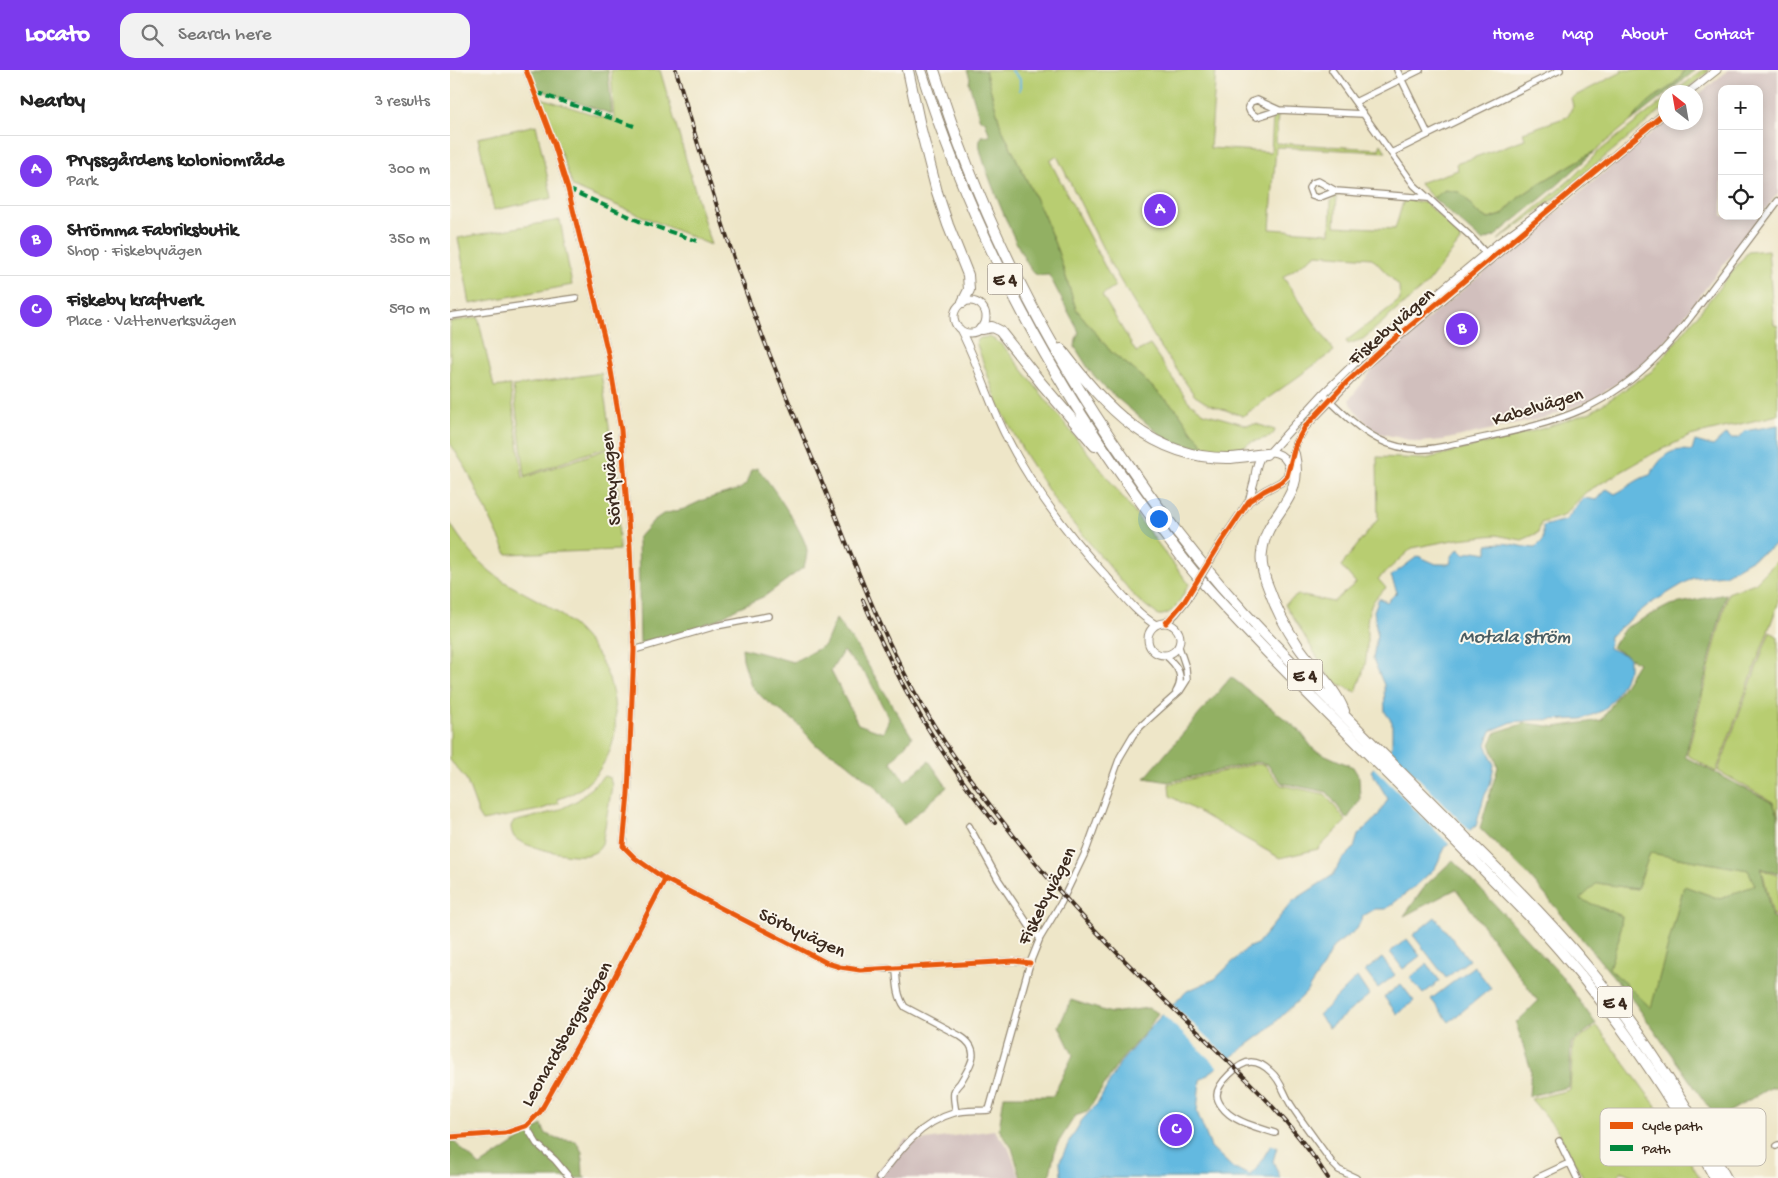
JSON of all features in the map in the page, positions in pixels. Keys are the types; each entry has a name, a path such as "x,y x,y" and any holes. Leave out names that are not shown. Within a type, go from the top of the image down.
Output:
{"highway":[{"path":"908,70 937,192 968,275 969,290 962,302"},
{"name":"E 4","path":"921,70 958,173 989,247 1027,324 1059,379 1119,472 1171,544 1198,578 1305,691 1366,743 1472,851 1546,919 1598,979 1667,1076 1686,1108"},
{"name":"E 4","path":"934,70 956,136 990,220 1038,319 1100,424 1179,535 1242,610 1347,717 1366,743"},
{"path":"1038,319 1094,391 1119,416 1145,435 1182,451 1202,455 1233,458 1267,453"},
{"path":"978,331 992,327 1000,331 1069,416 1119,472"},
{"path":"1294,454 1296,471 1293,491 1265,536 1263,544 1262,562 1266,582 1287,630 1339,699 1347,717"},
{"path":"1281,510 1288,486 1289,470"},
{"name":"E 4","path":"1472,851 1589,985 1625,1033 1675,1108"},
{"name":"E 4","path":"1708,1166 1715,1178"},
{"name":"E 4","path":"1720,1166 1726,1178"}],"street":[{"name":"Sörbyvägen","path":"526,70 568,189 596,300 613,380 620,430 634,650 631,748 623,846 663,881 827,964 860,970 1014,961 1030,963"},
{"path":"1332,70 1414,185 1459,226 1491,259"},
{"path":"1397,70 1428,134"},
{"path":"1355,102 1420,70"},
{"path":"1391,153 1560,70"},
{"path":"1698,85 1716,70"},
{"path":"1279,110 1257,100 1251,102 1248,107 1252,115 1257,117 1279,110 1363,114"},
{"name":"Fiskebyvägen","path":"1249,501 1281,482 1289,470 1296,443 1305,427 1358,372 1658,119"},
{"path":"1336,191 1427,198"},
{"name":"Fiskebyvägen","path":"1166,623 1176,614 1185,601 1249,501 1257,462 1323,394 1379,342 1517,228 1566,195"},
{"name":"Kabelvägen","path":"1323,394 1359,428 1377,440 1398,447 1416,450 1448,446 1550,421 1582,409 1618,390 1664,351 1778,200"},
{"path":"450,316 576,298"},
{"path":"975,361 972,344 978,331 986,321 986,316 983,307 972,300 962,302 956,308 954,322 960,329 975,361 1006,435 1040,494 1077,544 1144,617 1156,625"},
{"path":"960,329 966,333 978,331"},
{"path":"1267,453 1282,456 1289,470"},
{"name":"Fiskebyvägen","path":"1177,629 1178,620 1185,601"},
{"path":"634,650 716,626 768,616"},
{"path":"1144,617 1150,632"},
{"path":"1166,623 1177,629 1180,636 1179,647 1173,653 1157,654 1151,648 1148,640 1150,632 1156,625 1166,623"},
{"name":"Fiskebyvägen","path":"879,1178 904,1147 926,1125 956,1112 988,1110 1030,963 1040,938 1061,903 1086,851 1120,757 1141,726 1180,691 1187,680 1186,668 1179,647"},
{"name":"Fiskebyvägen","path":"1165,655 1175,665 1181,676 1179,687 1172,698"},
{"path":"968,826 998,880 1032,930 1040,938"},
{"name":"Leonardsbergsvägen","path":"450,1137 505,1133 526,1126 540,1112 600,1006 663,881"},
{"path":"896,969 898,993 905,1007 960,1036 970,1046 973,1062 954,1093 956,1112"},
{"path":"1275,1133 1236,1119 1224,1110 1219,1102 1218,1092 1220,1086 1241,1065 1253,1062 1261,1064 1272,1073 1278,1079 1290,1103 1333,1164 1339,1170 1356,1178"},
{"path":"526,1126 537,1144 555,1160 570,1178"},
{"path":"1559,1141 1568,1163 1577,1178"},
{"path":"1537,1178 1568,1163"}],"shaded area":[{"path":"1728,70 1778,70 1778,193 1763,213 1763,85 1718,85 1718,220 1757,220 1657,352 1634,372 1592,400 1548,417 1443,440 1418,442 1379,433 1368,425 1349,400 1383,356 1658,128 1658,130 1703,130 1703,91"},
{"path":"994,1130 1008,1147 1020,1178 871,1178 906,1139 913,1142"}],"green space":[{"path":"529,70 608,70 612,114 537,89"},
{"path":"611,70 660,70 711,245 573,187 541,98 614,121"},
{"path":"967,70 985,70 1001,127 1044,216 1058,252 1076,309 1112,353 1133,369 1178,411 1206,451 1177,444 1164,438 1104,387 1090,371 1075,347 1079,332 1049,275 1036,274 1028,265 1003,213 980,148 981,136 990,136 985,121 980,120"},
{"path":"985,70 1216,70 1210,148 1271,152 1273,118 1278,114 1276,143 1379,149 1381,144 1386,152 1276,147 1270,229 1330,233 1331,201 1337,195 1335,226 1395,229 1404,199 1425,203 1458,232 1460,241 1427,284 1363,339 1348,344 1346,341 1400,300 1399,286 1372,258 1317,254 1283,277 1334,351 1243,416 1208,404 1195,396 1158,343 1111,265 1057,156 1050,161 1115,286 1102,295 1136,352 1150,345 1189,402 1204,413 1247,425 1256,424 1275,430 1270,437 1251,442 1238,450 1206,451 1178,411 1133,369 1112,353 1076,309 1058,252 1044,216 1001,127"},
{"path":"1621,70 1684,70 1682,76 1672,85 1658,85 1658,95 1595,151 1518,198 1502,215 1489,219 1477,213 1468,201 1445,190 1433,198 1419,183 1458,170 1456,164 1525,139 1523,132 1567,117 1573,106 1571,98 1622,72"},
{"path":"1684,70 1696,70 1677,85 1672,85 1682,75"},
{"path":"1703,70 1710,70 1692,85 1683,85"},
{"path":"1658,95 1658,100 1630,122 1649,101"},
{"path":"1658,105 1658,113 1558,196 1498,240 1571,179 1597,153"},
{"path":"536,125 552,198 494,210 478,138"},
{"path":"1595,151 1554,188 1495,236 1482,241 1433,198 1445,190 1459,192 1477,213 1489,219 1502,215 1518,198"},
{"path":"560,220 572,285 470,304 458,238"},
{"path":"1768,250 1774,325 1778,326 1778,415 1690,436 1654,453 1586,492 1563,516 1541,523 1538,533 1522,540 1496,535 1458,539 1412,548 1378,579 1386,588 1372,604 1369,612 1365,663 1356,692 1331,680 1285,604 1298,595 1333,602 1356,583 1341,566 1378,519 1377,457 1425,459 1541,429 1591,412 1652,371 1748,252"},
{"path":"478,317 494,387 510,385 523,478 610,448 611,454 617,458 619,550 507,554 467,470 450,443 450,322"},
{"path":"989,337 1006,349 1189,584 1177,605 1169,613 1158,615 1137,599 1059,507 1026,456 998,404 976,342 980,338"},
{"path":"601,373 612,446 525,476 513,386"},
{"path":"757,468 778,495 801,534 807,551 804,567 765,596 735,609 715,621 692,630 640,643 638,538 653,521 663,514 684,509 703,500 740,489 746,484 751,470"},
{"path":"450,523 479,561 491,572 504,582 559,613 582,634 600,658 611,686 615,707 615,727 612,747 605,761 582,788 557,799 559,803 539,810 482,821 477,813 466,779 450,760"},
{"path":"1778,560 1778,604 1716,772 1687,755 1728,593 1755,583"},
{"path":"1726,594 1685,757 1773,803 1778,815 1778,874 1761,868 1772,918 1778,920 1778,1087 1771,1087 1736,1108 1709,1108 1632,999 1531,878 1480,828 1498,767 1490,744 1496,732 1526,723 1555,727 1602,720 1638,663 1612,647 1625,628 1670,605","holes":["1650,853 1748,870 1755,885 1720,899 1684,886 1651,1008 1609,968 1619,938 1622,916 1580,899 1597,883 1637,889"]},
{"path":"836,619 855,644 912,737 891,762 905,781 929,761 947,787 904,825 877,788 842,759 816,745 796,722 764,699 751,686 743,659 742,648 793,662 825,645","holes":["843,651 868,677 889,719 883,733 858,724 831,671"]},
{"path":"1770,631 1778,637 1778,816 1773,802 1718,771"},
{"path":"1231,677 1299,730 1314,750 1353,767 1359,777 1360,800 1347,819 1327,792 1282,783 1267,764 1256,762 1169,782 1145,778"},
{"path":"1255,764 1265,765 1281,785 1325,794 1346,821 1318,849 1280,858 1170,796 1169,784"},
{"path":"604,776 610,778 612,786 602,844 596,852 586,855 559,853 527,845 514,837 511,827 513,822 557,811 578,800"},
{"path":"1650,853 1749,870 1755,885 1720,899 1684,886 1651,1009 1608,968 1619,938 1622,916 1579,899 1597,883 1637,889"},
{"path":"1453,860 1560,974 1596,1024 1571,1043 1569,1087 1529,1096 1531,1070 1516,1023 1538,1001 1456,889 1404,916 1426,885"},
{"path":"1762,869 1778,876 1778,918 1773,916"},
{"path":"1071,1000 1111,1013 1148,1008 1158,1013 1148,1029 1119,1062 1087,1112 1075,1116 1056,1146 1049,1178 1021,1178 1012,1148 999,1129 1004,1096 1053,1096 1073,1055 1059,1026"},
{"path":"1597,1026 1658,1108 1600,1108 1600,1166 1693,1166 1700,1178 1637,1178 1621,1171 1617,1178 1584,1178 1558,1131 1531,1099 1570,1090 1573,1043"},
{"path":"542,1125 545,1133 556,1139 576,1141 582,1152 583,1175 586,1178 450,1178 450,1141 453,1141 480,1166"}],"water":[{"name":"Motala ström","path":"1778,425 1778,544 1725,575 1693,578 1648,605 1610,636 1609,648 1629,657 1629,670 1615,697 1604,710 1582,719 1512,722 1491,731 1486,744 1494,765 1490,785 1484,797 1476,826 1446,846 1435,868 1418,884 1386,909 1375,909 1363,916 1357,929 1333,947 1305,994 1265,1032 1200,1080 1197,1112 1211,1147 1233,1168 1250,1175 1257,1168 1271,1145 1277,1147 1273,1161 1280,1178 1063,1178 1061,1176 1060,1161 1069,1142 1082,1120 1098,1103 1120,1063 1157,1020 1187,991 1215,979 1247,948 1257,944 1293,901 1333,875 1340,862 1354,848 1358,835 1377,817 1388,799 1371,771 1392,746 1392,722 1385,712 1384,685 1373,659 1377,634 1374,611 1379,598 1387,602 1397,592 1391,576 1418,556 1436,564 1450,564 1452,556 1459,548 1464,554 1475,551 1487,553 1487,545 1494,544 1506,543 1535,548 1543,540 1543,526 1566,520 1583,498 1597,500 1607,489 1615,494 1641,478 1650,475 1662,458 1671,452 1692,451 1695,441 1713,446 1726,434 1731,438 1739,438 1745,431"},
{"path":"1435,917 1469,960 1446,978 1413,935"},
{"path":"1407,939 1420,956 1403,969 1390,952"},
{"path":"1382,958 1395,975 1378,988 1365,971"},
{"path":"1427,964 1440,981 1423,994 1410,978"},
{"path":"1474,966 1491,988 1449,1022 1431,999"},
{"path":"1357,977 1369,995 1329,1028 1319,1015"},
{"path":"1401,984 1414,1001 1397,1014 1384,997"}],"pier":[{"path":"1388,747 1471,832 1451,846 1372,766"},
{"path":"1171,1003 1231,1060 1220,1069 1161,1013"}],"waterway":[{"path":"1011,70 1020,79 1020,90"}],"railway":[{"path":"676,70 722,223 762,334 881,624 926,712 969,778 1055,886 1115,951 1258,1091 1295,1133 1328,1178"},
{"path":"863,600 890,660 921,717 955,770 995,823"}],"marked path":[{"path":"536,94 541,94 634,126"},
{"path":"568,189 639,221 697,241"}],"cycle path":[{"path":"526,70 553,141 568,189 608,353 621,430 630,546 634,650 628,794 623,846 635,858 665,879"},
{"path":"1166,623 1184,602 1249,501 1281,482 1287,476 1296,443 1305,427 1347,382 1385,347 1658,119"},
{"path":"450,1137 505,1133 526,1126 540,1112 595,1015 665,879 827,963 840,967 860,970 1014,961 1030,963"}],"place":[{"name":"Pryssgårdens koloniområde","path":"1160,210"},
{"name":"Strömma Fabriksbutik","path":"1462,329"},
{"name":"Fiskeby kraftverk","path":"1176,1130"}]}
